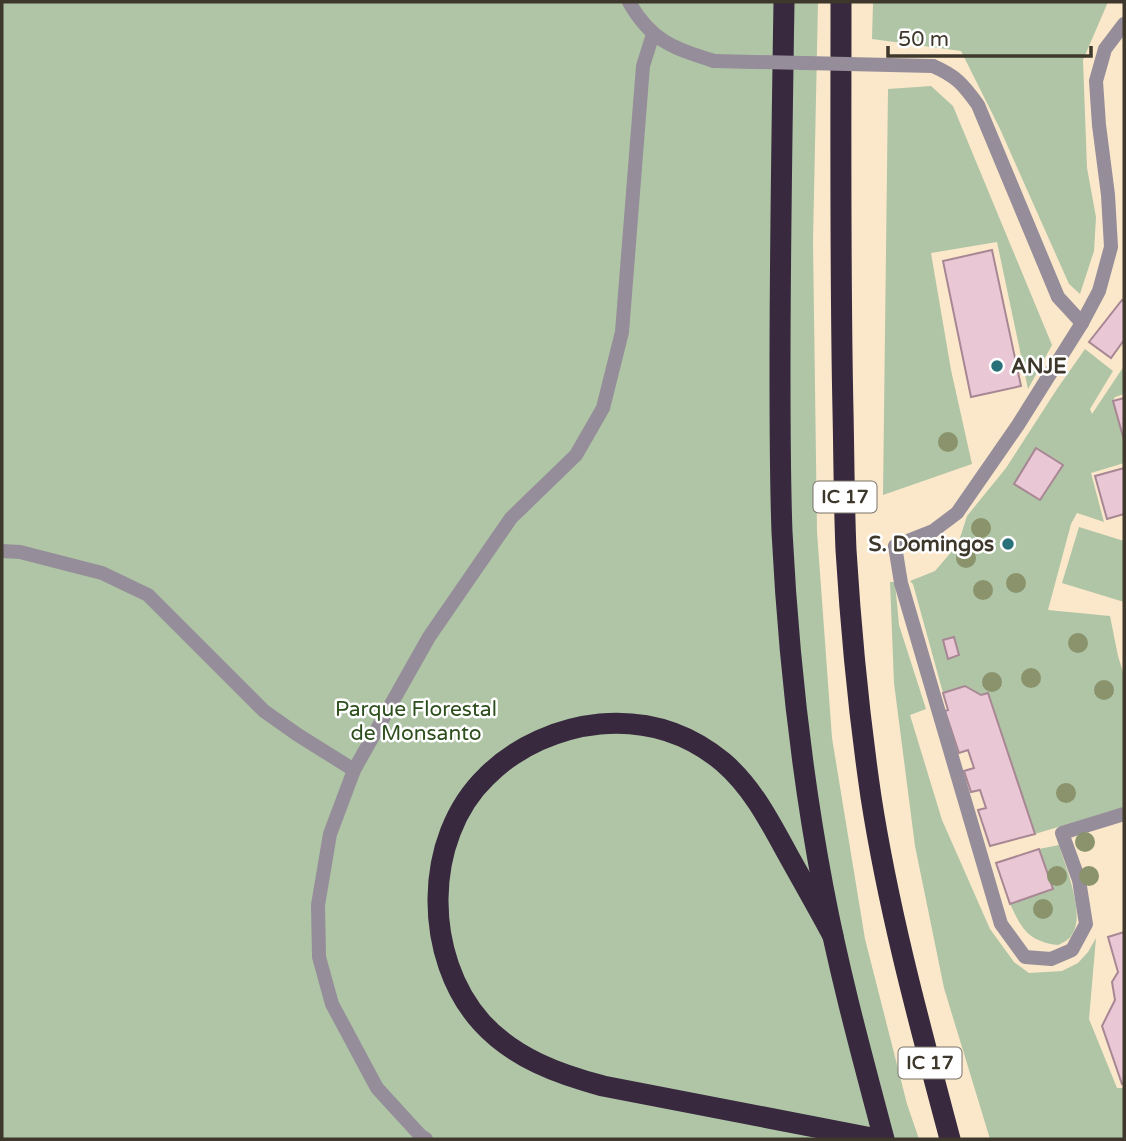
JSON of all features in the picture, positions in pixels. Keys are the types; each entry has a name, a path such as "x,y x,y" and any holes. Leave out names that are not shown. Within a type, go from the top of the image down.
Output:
{"highway":[{"name":"IC 17","path":"784,2 779,311 782,534 792,656 804,766 821,876 847,998 884,1139"},
{"name":"IC 17","path":"841,2 841,319 845,520 859,698 885,878 909,986 950,1139"},
{"path":"833,936 760,804 743,782 703,747 677,734 651,726 620,722 589,725 532,744 506,760 486,776 462,809 440,869 439,924 453,977 482,1023 500,1040 524,1056 561,1073 603,1086 877,1139"}],"street":[{"path":"629,2 639,19 667,44 713,61 933,66 951,74 967,89 978,105 1058,298 1082,323"},
{"path":"1124,24 1105,49 1096,80 1111,247 1099,291 1018,425 957,513 933,531 895,546 901,583 1001,924 1025,957 1051,959 1072,950 1086,923 1079,880 1062,833 1124,814"},
{"path":"426,1139 377,1088 332,1004 319,957 318,905 330,834 354,770 429,637 511,518 576,455 603,408 622,332 643,66 653,34"},
{"path":"2,551 20,552 102,573 148,594 264,711 354,770"}],"green space":[{"name":"Parque Florestal de Monsanto","path":"2,2 818,2 813,241 817,532 832,738 865,939 907,1104 919,1139 2,1139"},
{"path":"873,2 1108,2 1083,60 1087,168 1096,217 1094,251 1080,294 1069,284 1000,129 961,51 872,39"},
{"path":"931,86 953,106 1052,345 1028,389 997,242 931,253 951,370 972,464 883,495 888,89"},
{"path":"1085,349 1113,371 1090,409 1092,414 1124,366 1124,394 1115,397 1113,401 1124,440 1124,463 1091,473 1104,522 1077,513 1071,524 1048,610 1110,616 1124,675 1124,807 1035,834 989,694 981,695 965,686 943,693 910,581 935,571 958,544 967,516 1006,468"},
{"path":"1079,527 1124,541 1124,602 1062,583"},
{"path":"890,582 895,582 899,625 926,709 910,715 942,820 990,929 1014,962 1029,973 1062,971 1078,963 1096,938 1089,1019 1117,1088 1124,1088 1124,1139 990,1139 944,988 915,846 894,683"},
{"path":"1059,845 1073,891 1077,916 1071,936 1058,945 1040,940 1027,932 1010,904 1052,889 1039,849"}],"building":[{"path":"992,250 1021,386 971,397 943,261"},
{"path":"1122,300 1124,340 1111,358 1089,342"},
{"path":"1124,398 1124,440 1113,401"},
{"path":"1036,448 1063,465 1040,500 1014,484"},
{"path":"1124,468 1124,514 1107,519 1095,476"},
{"path":"954,637 959,655 948,659 943,640"},
{"path":"965,686 981,695 988,693 1035,834 990,846 978,810 986,808 980,790 971,792 964,771 974,768 968,750 959,753 945,711 948,710 943,693"},
{"path":"1039,849 1053,889 1010,904 996,863"},
{"path":"1124,932 1122,1084 1102,1026 1115,1000 1112,982 1118,972 1108,937"}],"place":[{"name":"ANJE","path":"997,366"},
{"name":"S. Domingos","path":"1008,544"}]}
